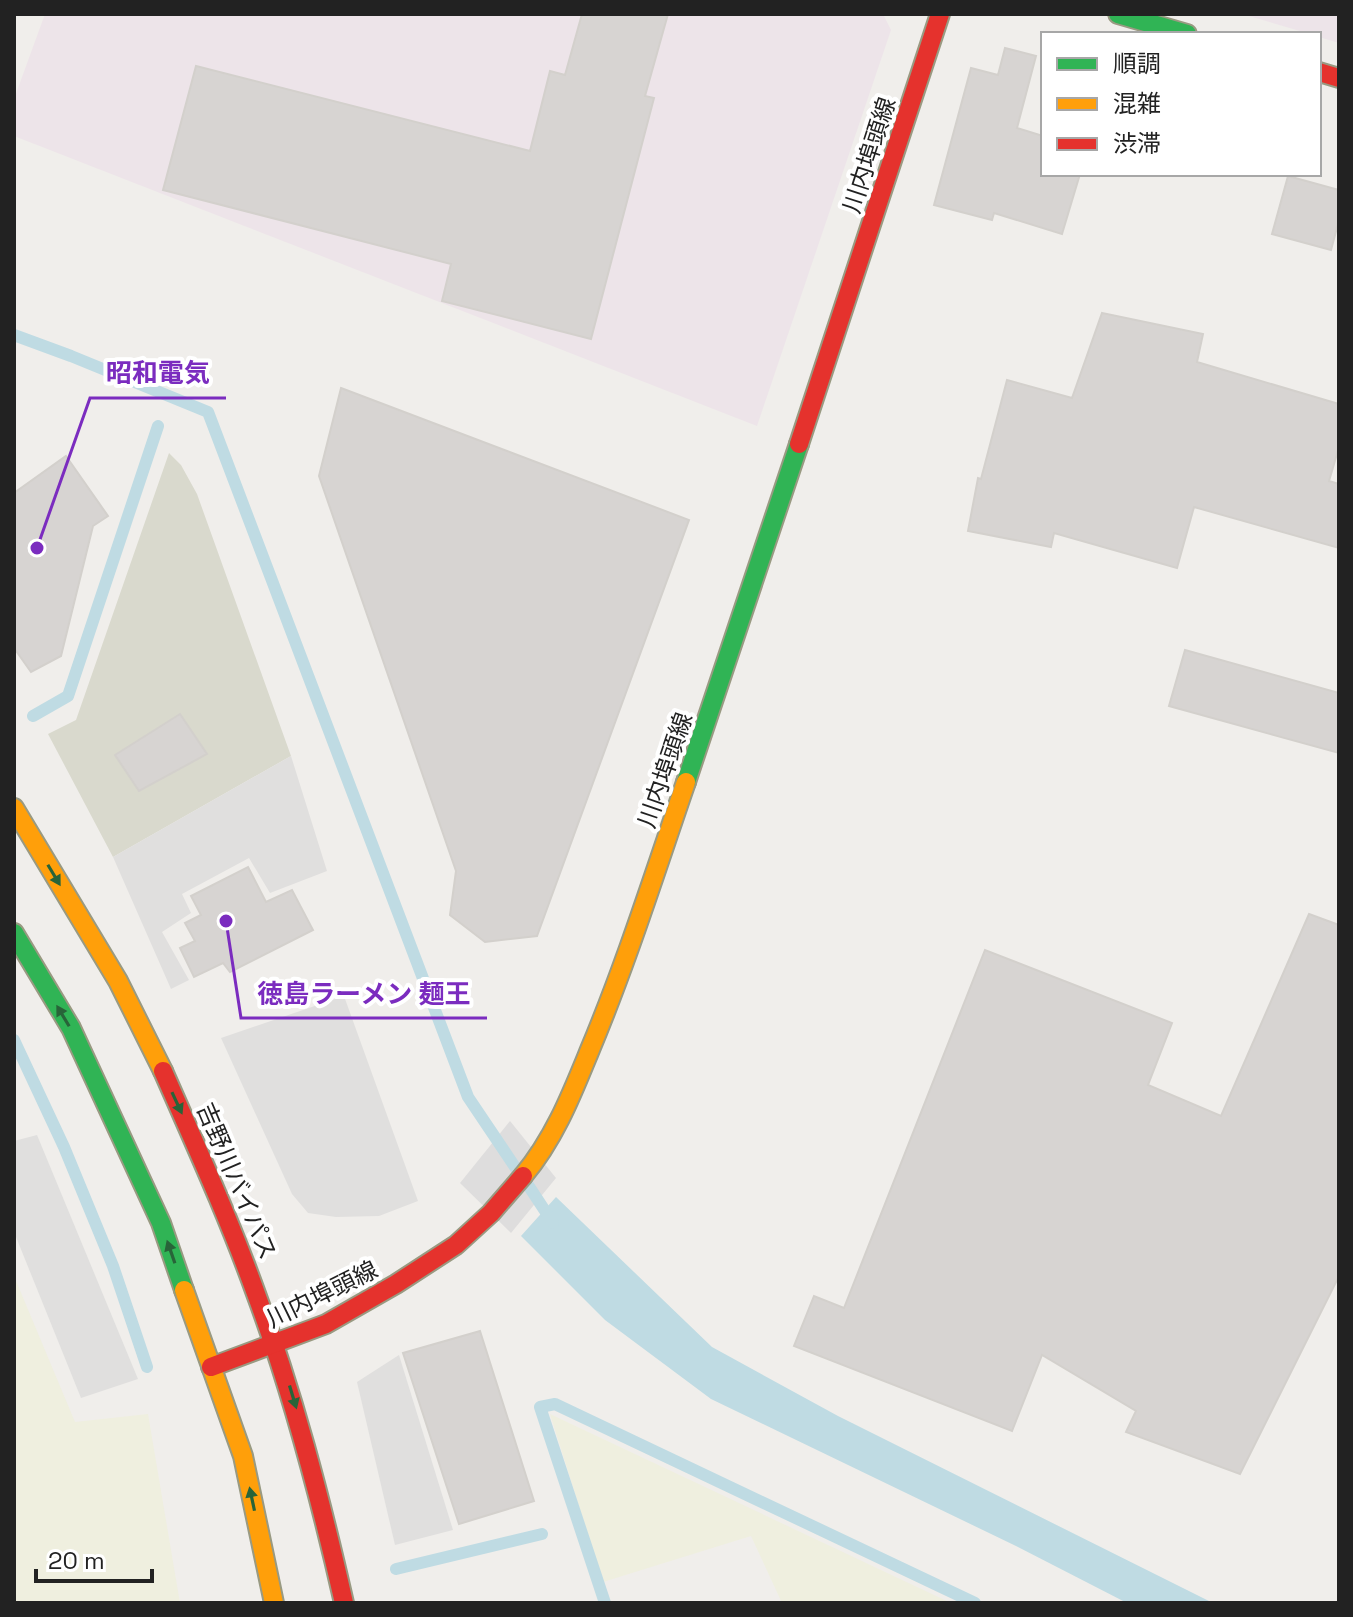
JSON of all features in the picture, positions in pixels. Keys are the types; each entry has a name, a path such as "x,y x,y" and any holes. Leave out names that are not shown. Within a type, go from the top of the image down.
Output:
{"main road":[{"name":"川内埠頭線","path":"211,1367 326,1324 456,1245 491,1213 539,1157 565,1110 607,1009 736,638 940,14"},
{"path":"1118,14 1180,32"},
{"name":"吉野川バイパス","path":"14,808 133,1007 222,1199 277,1344 324,1505 344,1603"},
{"path":"14,933 71,1028 161,1223 243,1456 274,1603"}],"shaded area":[{"path":"45,14 883,14 891,30 757,426 14,136 14,99"},
{"path":"1242,14 1339,14 1339,43 1321,38 1321,32 1303,32"},
{"path":"169,453 181,465 197,494 291,756 113,857 48,734 76,720"},
{"path":"291,756 327,871 270,893 249,858 182,894 191,913 162,932 189,980 171,989 113,857"},
{"path":"344,996 418,1201 379,1216 336,1217 308,1213 292,1194 221,1038"},
{"path":"37,1135 138,1379 81,1398 14,1232 14,1141"},
{"path":"399,1355 453,1530 395,1545 357,1382"}],"green space":[{"path":"14,1276 75,1422 148,1414 180,1603 14,1603"},
{"path":"550,1414 951,1603 782,1603 751,1536 603,1582"}],"water":[{"path":"556,1197 712,1347 838,1416 1213,1603 1127,1603 711,1399 605,1320 521,1236"}],"pier":[{"path":"510,1121 556,1178 511,1233 460,1183"}],"building":[{"path":"582,14 668,14 645,96 654,98 591,339 442,301 451,264 163,190 196,66 530,151 550,71 565,75"},
{"path":"1005,48 1036,56 1017,128 1041,135 1041,176 1079,176 1062,234 994,213 992,220 934,205 971,68 998,75"},
{"path":"1288,176 1339,190 1339,220 1331,250 1272,234"},
{"path":"1102,313 1203,334 1197,362 1339,404 1339,447 1329,481 1339,484 1339,548 1194,507 1177,568 1054,533 1051,547 968,531 978,478 981,479 1007,380 1072,398"},
{"path":"341,388 689,520 537,936 485,942 450,915 456,871 319,476"},
{"path":"66,456 108,516 93,526 61,656 31,672 14,648 14,493"},
{"path":"1185,650 1339,693 1339,753 1169,706"},
{"path":"180,714 207,754 139,791 115,755"},
{"path":"248,867 266,902 292,890 313,930 230,972 223,963 194,977 180,948 195,941 185,923 201,915 191,896"},
{"path":"1309,914 1339,925 1339,1276 1240,1474 1126,1432 1136,1411 1042,1355 1012,1431 794,1346 814,1296 844,1308 985,950 1172,1023 1148,1085 1221,1116"},
{"path":"480,1331 534,1501 459,1524 403,1353"}],"waterway":[{"path":"14,335 208,412 468,1097 517,1170"},
{"path":"33,716 68,696 158,426"},
{"path":"14,1040 64,1147 113,1266 147,1367"},
{"path":"528,1185 553,1223"},
{"path":"605,1603 540,1407 555,1404 975,1603"},
{"path":"396,1569 542,1534"}],"traffic: fast":[{"path":"1118,14 1180,32"},
{"path":"686,782 799,444"},
{"path":"14,933 71,1028 161,1223 184,1290"}],"traffic: slow":[{"path":"523,1176 553,1132 603,1019 686,782"},
{"path":"14,808 118,981 163,1071"},
{"path":"184,1290 243,1456 274,1603"}],"traffic: jam":[{"path":"799,444 940,14"},
{"path":"1321,73 1339,78"},
{"path":"163,1071 245,1263 269,1329 305,1446 344,1603"},
{"path":"211,1367 326,1324 396,1284 456,1245 491,1213 523,1176"}],"place":[{"name":"昭和電気","path":"37,548"},
{"name":"徳島ラーメン 麺王","path":"226,921"}]}
